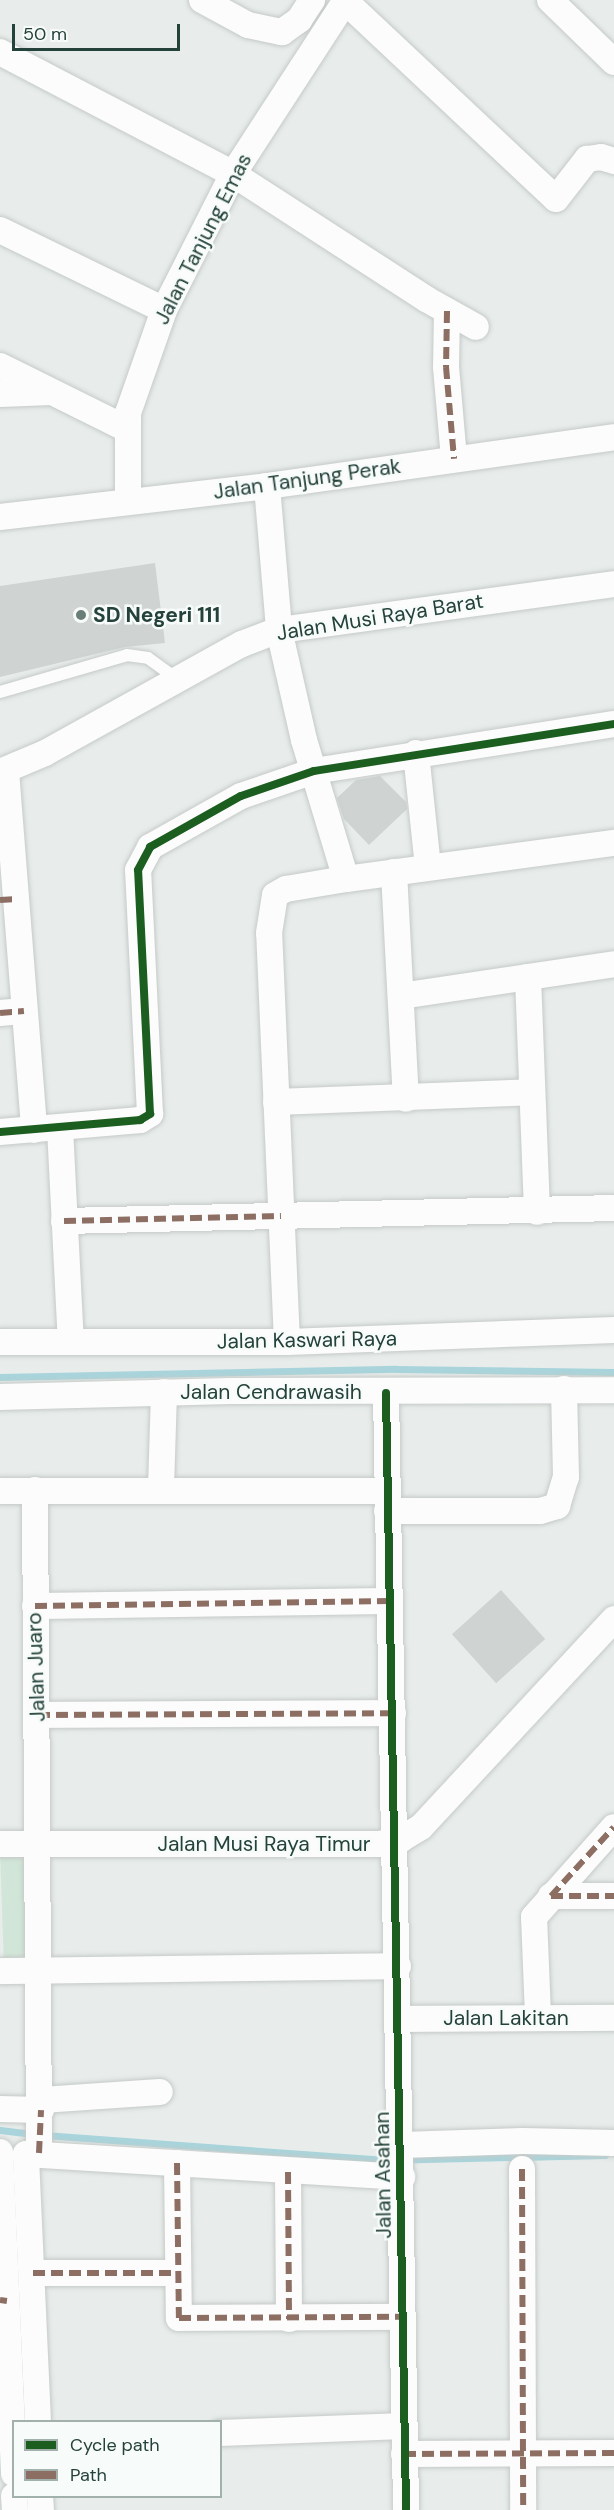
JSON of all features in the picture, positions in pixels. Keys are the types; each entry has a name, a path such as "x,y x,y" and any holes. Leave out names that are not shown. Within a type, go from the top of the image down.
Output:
{"street":[{"path":"202,0 248,25 282,32 299,20 312,0"},
{"path":"550,0 614,62"},
{"path":"345,1 556,199 587,159 601,157 614,161"},
{"name":"Jalan Tanjung Emas","path":"128,501 125,428 164,310 233,174 345,1"},
{"path":"0,52 233,174 447,311 476,327"},
{"path":"0,230 164,310"},
{"path":"447,311 446,367 454,459"},
{"path":"0,366 125,428"},
{"path":"0,394 55,392"},
{"name":"Jalan Tanjung Perak","path":"0,517 267,486 614,437"},
{"path":"267,486 279,630 314,771 346,879"},
{"name":"Jalan Musi Raya Barat","path":"3,772 242,644 279,630 614,584"},
{"path":"0,1132 140,1120 151,1111 138,878 144,854 178,829 241,796 314,771 416,753 614,724"},
{"path":"416,753 428,867"},
{"path":"3,772 12,1012 34,1130"},
{"path":"287,1342 269,933 273,900 286,889 428,867 614,843"},
{"path":"394,872 406,1099"},
{"path":"401,996 614,964"},
{"path":"528,977 537,1212"},
{"path":"276,1102 406,1099 531,1092"},
{"path":"60,1128 71,1342"},
{"path":"64,1221 537,1212 614,1208"},
{"name":"Jalan Kaswari Raya","path":"0,1342 287,1342 614,1330"},
{"path":"0,1491 161,1488 540,1511 557,1506 566,1477 564,1389"},
{"name":"Jalan Cendrawasih","path":"0,1397 164,1392 386,1393 614,1390"},
{"path":"161,1488 164,1392"},
{"name":"Jalan Asahan","path":"386,1393 402,2162 406,2510"},
{"name":"Jalan Juaro","path":"26,2139 38,1973 40,1845 35,1490"},
{"path":"35,1606 390,1602"},
{"name":"Jalan Musi Raya Timur","path":"0,1844 380,1844 396,1840 421,1827 614,1619"},
{"path":"38,1715 393,1713"},
{"path":"538,2016 534,1917 614,1827"},
{"path":"551,1896 614,1896"},
{"path":"0,1971 38,1973 398,1966"},
{"name":"Jalan Lakitan","path":"399,2019 538,2016 614,2018"},
{"path":"26,2139 160,2092"},
{"path":"0,2109 26,2139 38,2420"},
{"path":"26,2139 177,2163 288,2172 402,2162 523,2141 614,2143"},
{"path":"12,2439 4,2300 26,2139"},
{"path":"177,2163 177,2273 179,2318 183,2321 403,2317"},
{"path":"522,2169 523,2510"},
{"path":"288,2172 289,2319"},
{"path":"33,2273 177,2273"},
{"path":"222,2433 404,2426"},
{"path":"405,2454 614,2453"}],"lane":[{"path":"0,692 127,655 148,658 176,678"}],"green space":[{"path":"30,1851 34,1959 4,1960 0,1852"}],"building":[{"name":"SD Negeri 111","path":"155,563 165,643 125,647 0,677 0,586"},
{"path":"380,776 406,802 407,809 369,845 344,819 337,798 356,780"},
{"path":"501,1590 545,1639 496,1683 452,1634"}],"waterway":[{"path":"0,1377 396,1369 614,1372"},
{"path":"0,2130 33,2134"},
{"path":"44,2135 382,2160 605,2155"}],"marked path":[{"path":"447,311 446,367 454,459"},
{"path":"0,900 17,899"},
{"path":"0,1013 24,1011"},
{"path":"64,1221 281,1216"},
{"path":"35,1606 390,1601"},
{"path":"38,1715 393,1713"},
{"path":"551,1896 614,1827"},
{"path":"551,1896 614,1896"},
{"path":"39,2153 41,2110"},
{"path":"177,2163 179,2318 403,2317"},
{"path":"522,2169 523,2510"},
{"path":"288,2172 289,2319"},
{"path":"33,2273 177,2273"},
{"path":"0,2300 7,2301"},
{"path":"404,2454 614,2453"}],"cycle path":[{"path":"0,1132 140,1120 150,1114 138,870 150,847 241,796 314,771 614,724"},
{"path":"386,1393 406,2510"}],"place":[{"name":"SD Negeri 111","path":"81,615"}]}
